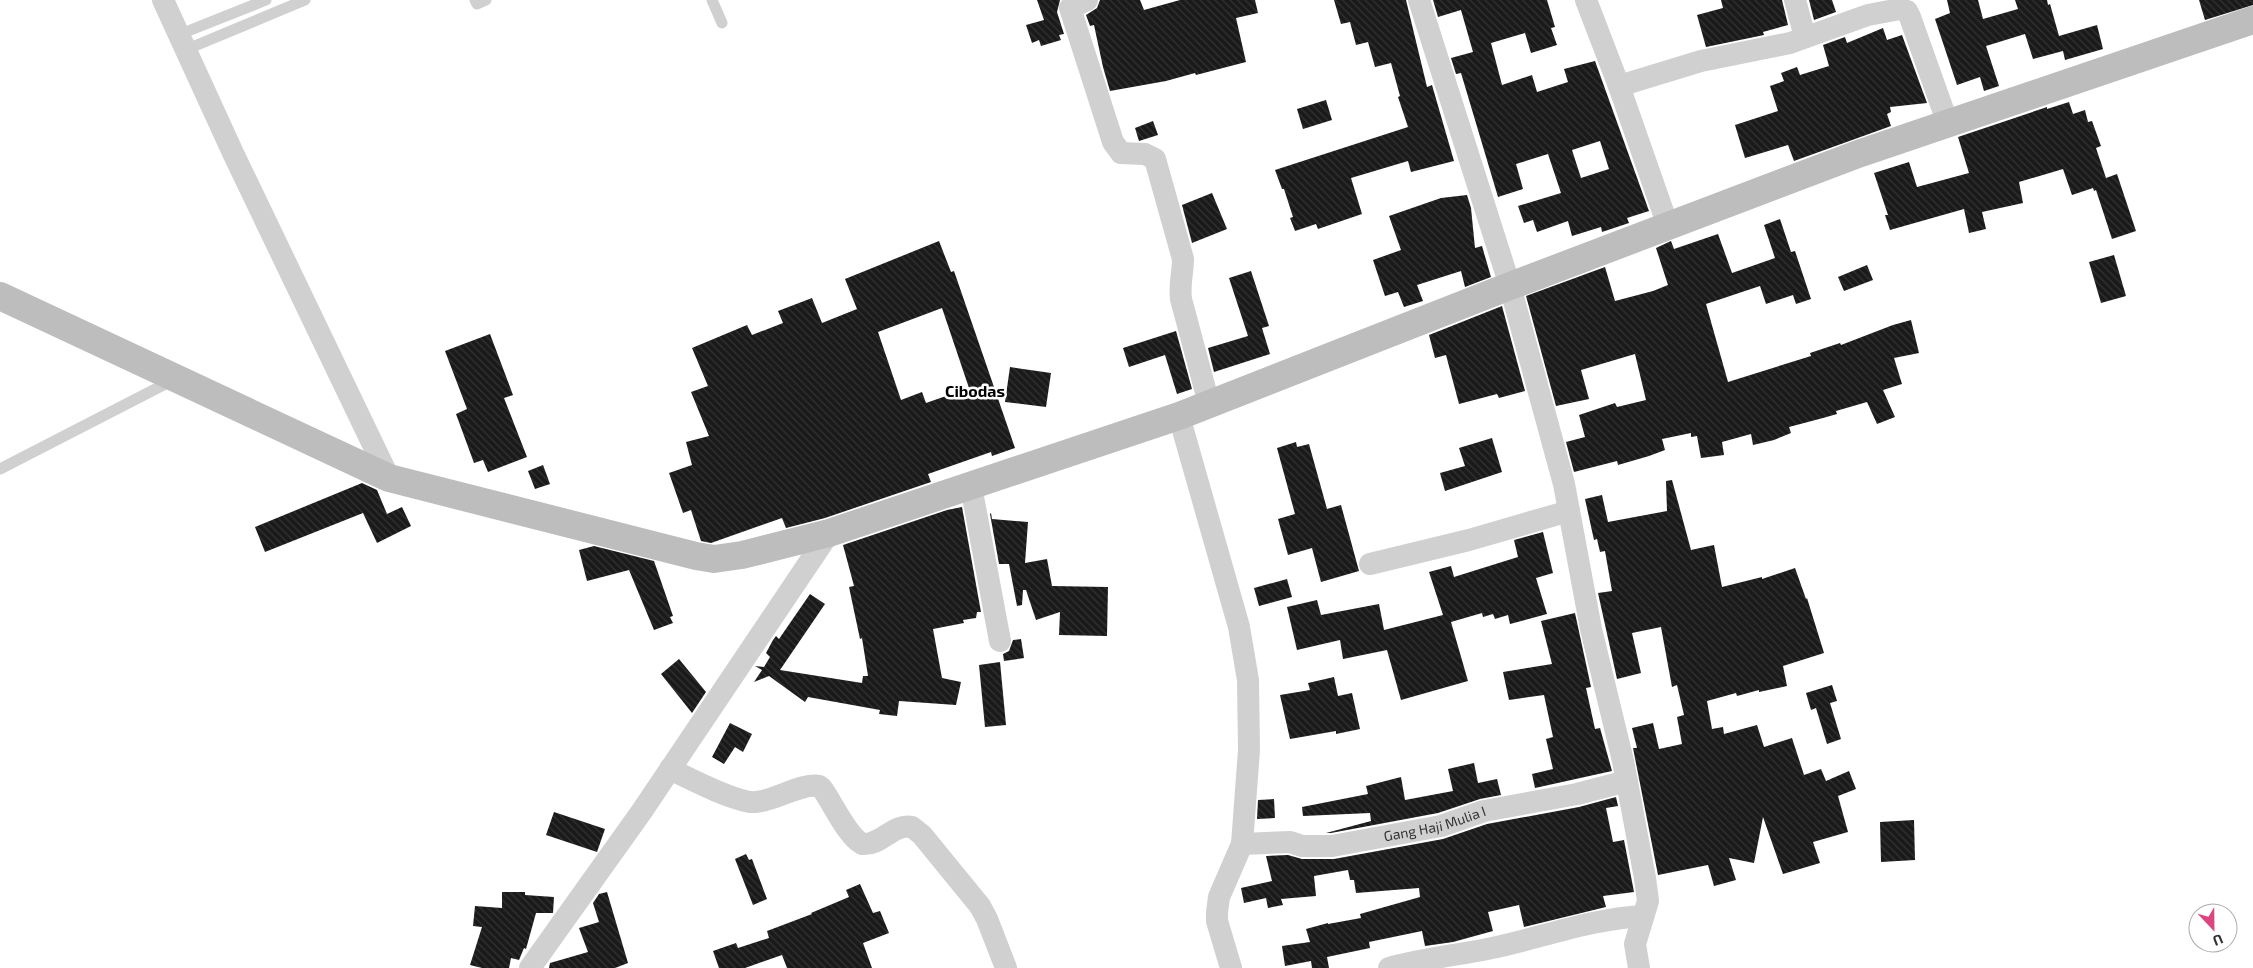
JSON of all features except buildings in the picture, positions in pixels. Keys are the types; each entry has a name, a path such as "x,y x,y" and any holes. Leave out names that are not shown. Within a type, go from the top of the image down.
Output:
{"main road":[{"path":"0,296 389,478 696,556 714,558 742,555 829,534 1179,416 1510,286 1858,154 2253,20"}],"street":[{"path":"163,0 389,478"},
{"path":"1087,0 1070,8 1113,142 1121,153 1145,154 1155,159 1183,259 1183,272 1179,284 1181,299 1210,404"},
{"path":"1419,0 1510,286 1544,404 1569,511 1590,629 1627,782 1648,901 1635,944 1638,968"},
{"path":"1586,0 1668,226"},
{"path":"1795,0 1805,37"},
{"path":"1618,86 1701,61 1790,43 1868,15 1900,9 1907,11 1948,124"},
{"path":"1179,416 1237,619 1248,680 1249,750 1242,844 1219,897 1217,912 1217,922 1231,968"},
{"path":"970,486 1000,641"},
{"path":"1370,564 1469,540 1569,511"},
{"path":"532,966 670,770 829,534"},
{"path":"670,770 710,788 754,803 767,801 812,786 820,786 826,791 837,815 847,830 862,844 872,844 897,829 912,827 922,835 980,906 1006,968"},
{"name":"Gang Haji Mulia I","path":"1242,844 1290,842 1302,846 1332,846 1441,826 1484,811 1577,794 1627,782"},
{"path":"1389,968 1429,958 1499,947 1567,928 1613,919 1642,916"}],"lane":[{"path":"182,42 265,17 306,0"},
{"path":"475,0 477,4 486,0"},
{"path":"712,0 722,23"},
{"path":"182,42 262,1 265,17"},
{"path":"0,468 177,378"}],"district":[{"name":"Cibodas","path":"975,391"}]}
